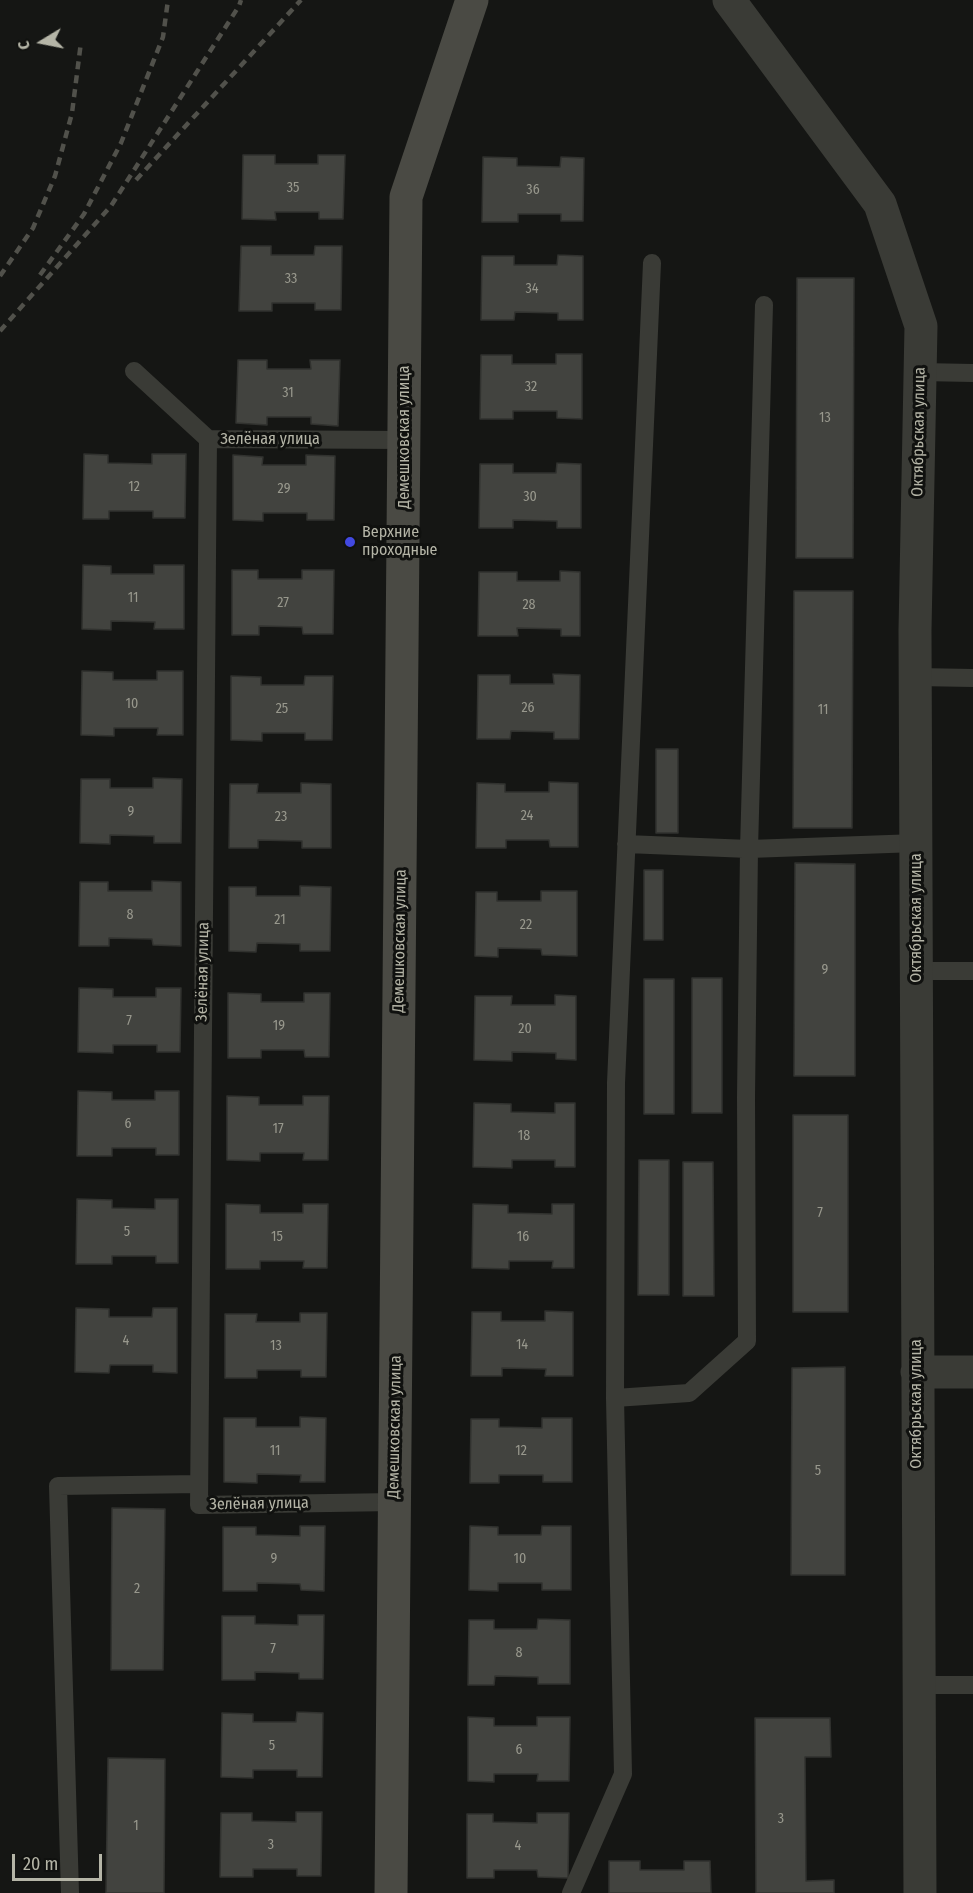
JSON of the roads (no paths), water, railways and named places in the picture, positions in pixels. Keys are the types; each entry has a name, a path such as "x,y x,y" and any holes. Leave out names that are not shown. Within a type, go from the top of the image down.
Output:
{"street":[{"name":"Демешковская улица","path":"391,1893 406,197 472,0"},
{"name":"Октябрьская улица","path":"729,0 880,204 921,326 916,677 920,1893"},
{"path":"917,1372 973,1372"}],"lane":[{"path":"571,1893 623,1774 615,1398 616,1083 652,263"},
{"path":"615,1398 689,1393 747,1341 746,1097 749,849 764,305"},
{"path":"134,371 208,439"},
{"path":"920,372 973,373"},
{"name":"Зелёная улица","path":"395,1502 199,1505 208,439 405,440"},
{"path":"916,677 973,678"},
{"path":"626,844 749,849 917,843"},
{"path":"917,971 973,971"},
{"path":"70,1893 58,1486 199,1485"},
{"path":"919,1685 973,1685"}],"railway":[{"path":"40,275 84,214 121,143 163,37 168,0"},
{"path":"0,331 111,206 241,0"},
{"path":"136,180 301,0"},
{"path":"0,276 33,228 55,176 72,113 81,42"}],"place":[{"name":"Верхние проходные","path":"350,542"}]}
